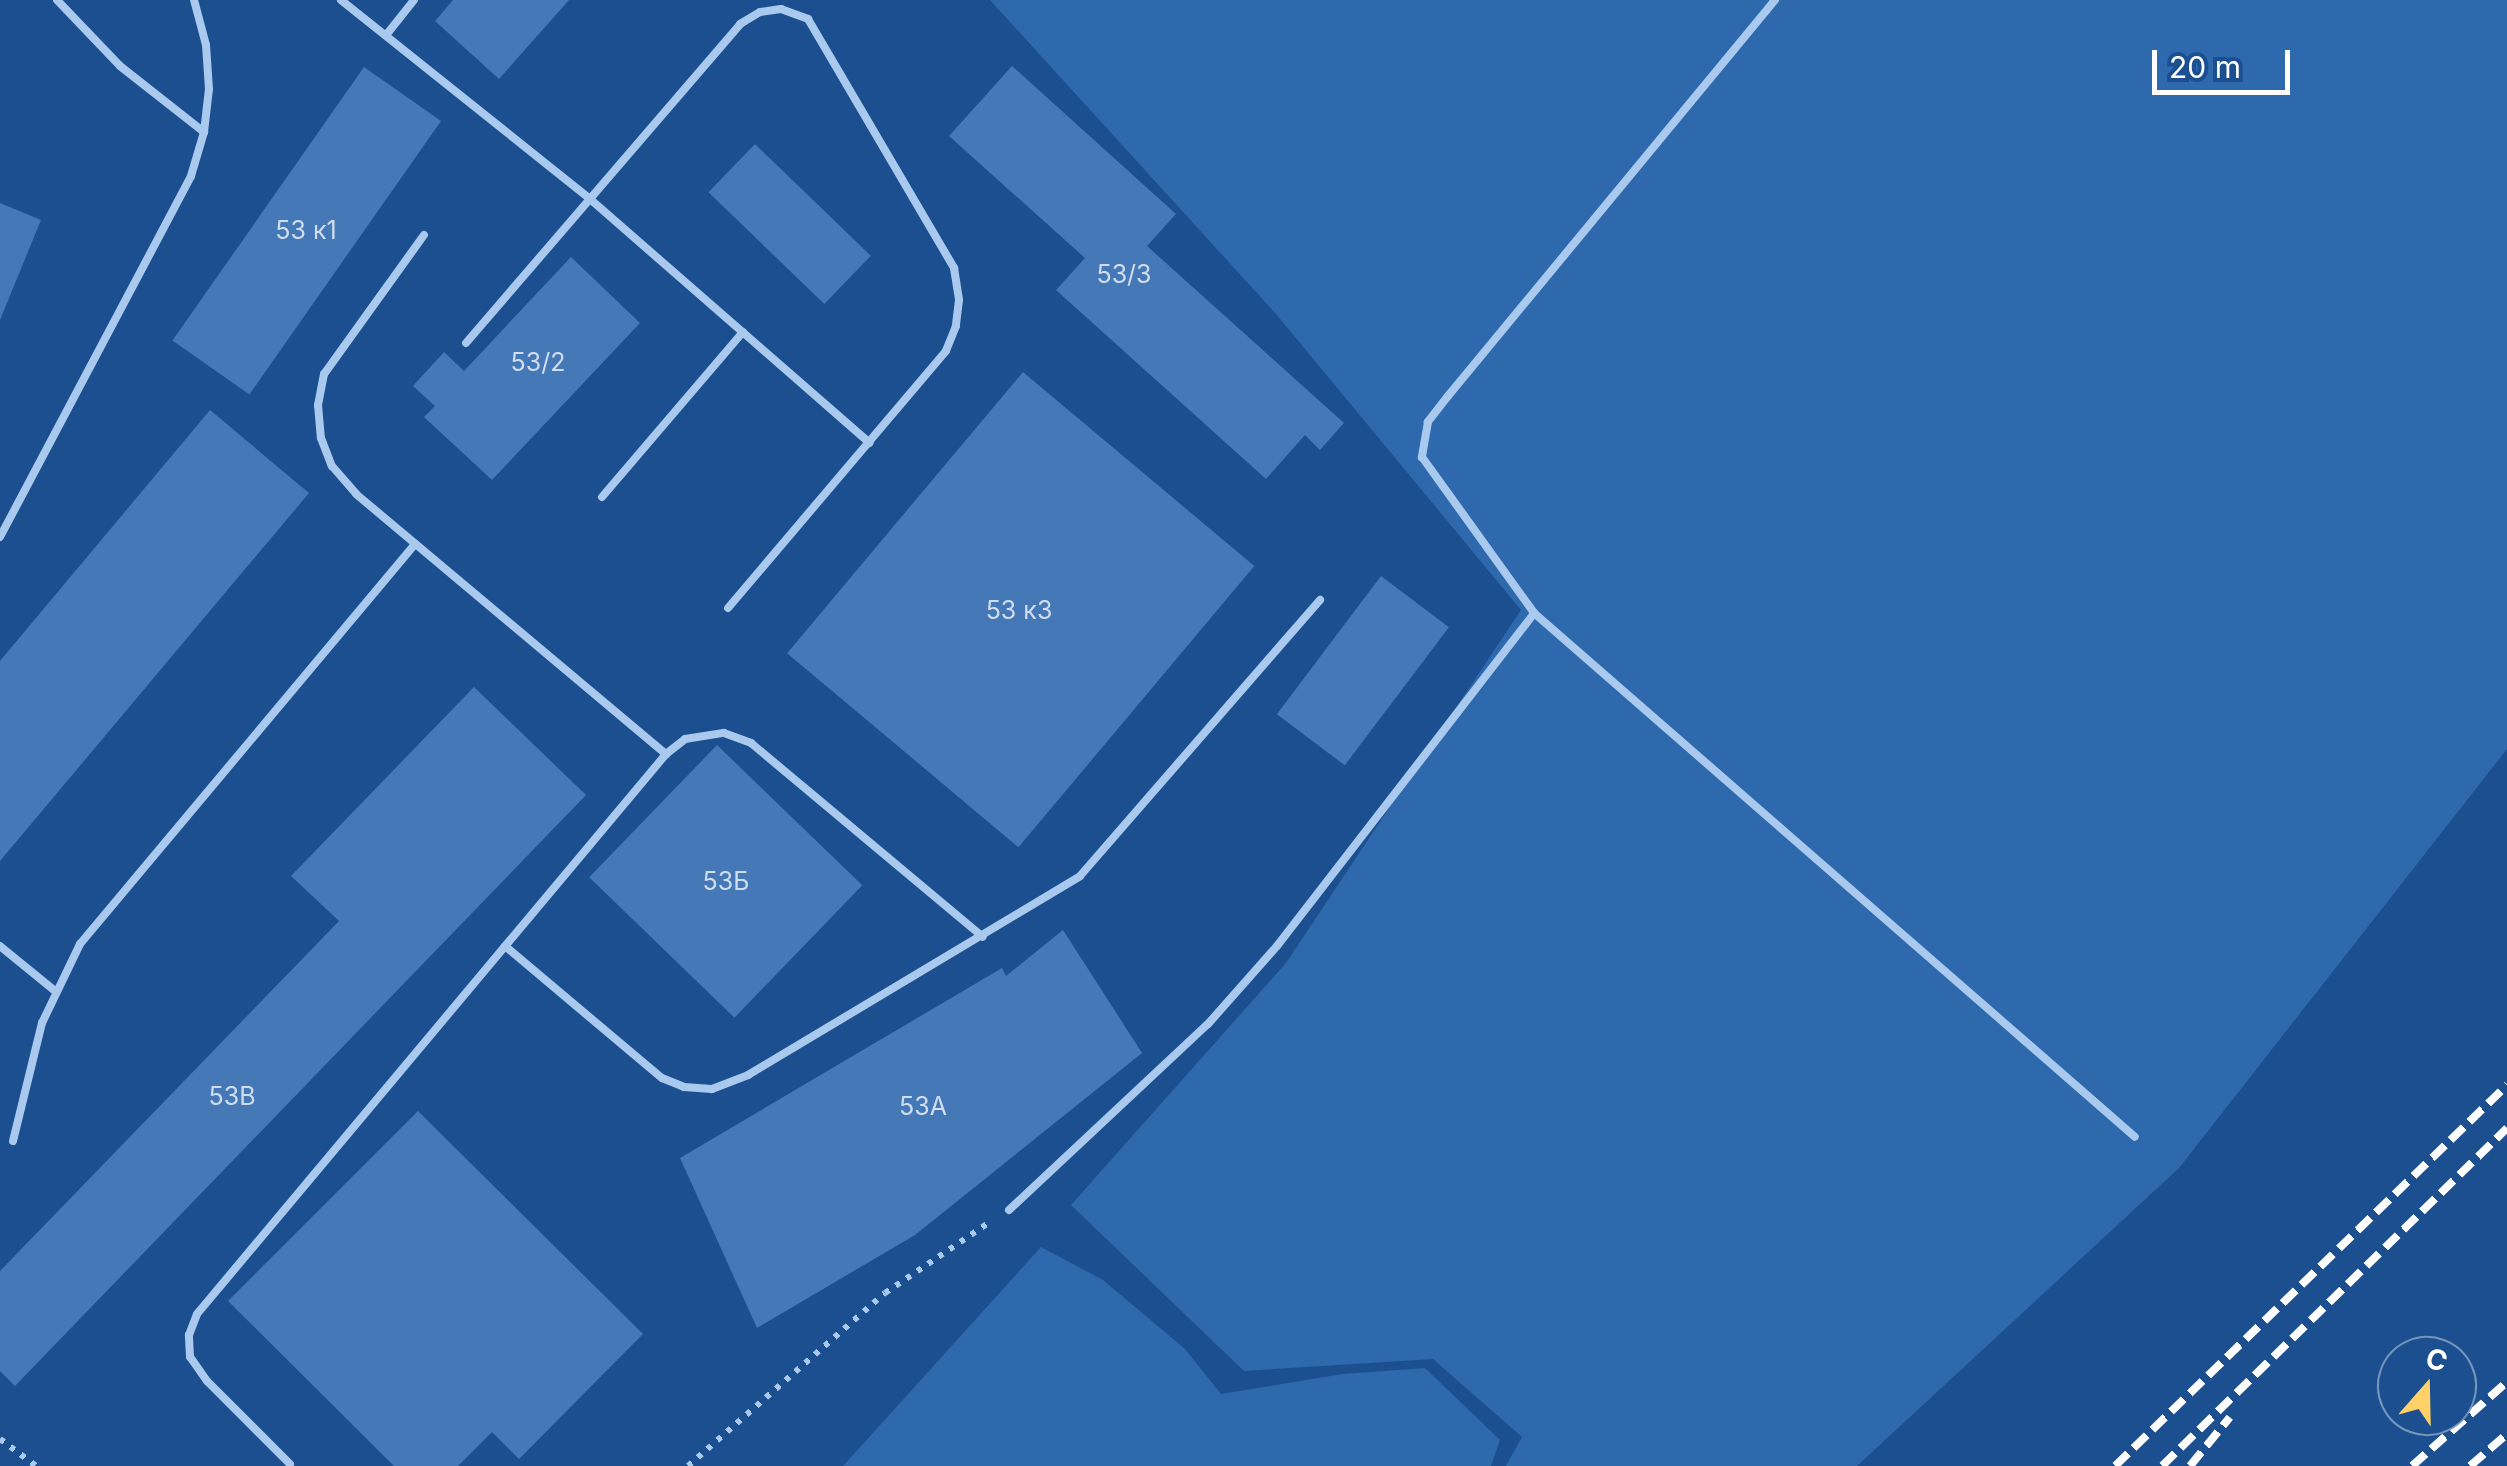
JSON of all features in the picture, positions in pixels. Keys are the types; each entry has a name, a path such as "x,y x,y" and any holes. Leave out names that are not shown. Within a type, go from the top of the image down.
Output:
{"lane":[{"path":"57,0 120,66 204,132"},
{"path":"0,536 191,176 204,132 209,89 206,45 194,0"},
{"path":"341,0 590,198 870,443"},
{"path":"387,34 414,0"},
{"path":"1775,0 1428,422 1422,456 1534,613 2135,1137"},
{"path":"466,344 740,24 760,12 781,9 808,19 954,268 959,300 946,352 728,608"},
{"path":"424,234 324,374 318,406 320,438 332,466 356,494 666,754"},
{"path":"602,498 743,332"},
{"path":"14,1141 30,1064 56,991 80,944 415,544"},
{"path":"505,946 662,1078 684,1087 712,1090 748,1075 1050,898 1090,866 1320,600"},
{"path":"1009,1210 1208,1024 1277,946 1534,613"},
{"path":"290,1464 207,1381 190,1356 189,1335 197,1314 666,754 685,739 724,732 751,743 983,936"},
{"path":"0,946 56,991"}],"path":[{"path":"688,1466 885,1293 1009,1210"},
{"path":"0,1440 36,1466"}],"shaded area":[{"path":"990,0 2507,0 2507,749 2179,1168 1857,1466 1506,1466 1522,1437 1433,1359 1244,1371 1071,1205 1286,963 1521,610 1276,314"},
{"path":"1041,1247 1103,1280 1185,1349 1221,1394 1343,1374 1425,1368 1500,1440 1491,1466 843,1466"}],"building":[{"path":"453,0 569,0 499,79 435,21"},
{"path":"1012,66 1176,214 1147,246 1344,423 1320,450 1305,435 1266,479 1056,290 1085,258 949,136"},
{"path":"364,67 441,121 249,395 172,341"},
{"path":"755,144 871,256 824,304 708,192"},
{"path":"0,203 41,220 0,320"},
{"path":"571,257 640,323 492,480 424,417 435,406 413,386 444,352 464,371"},
{"path":"1023,372 1254,566 1018,847 787,653"},
{"path":"210,410 309,493 0,861 0,661"},
{"path":"1381,576 1449,627 1345,765 1277,714"},
{"path":"474,687 586,795 15,1386 0,1371 0,1271 339,921 291,876"},
{"path":"717,745 862,885 734,1018 589,877"},
{"path":"1063,930 1142,1053 915,1235 757,1328 680,1158 1002,968 1006,976"},
{"path":"418,1111 643,1334 519,1459 492,1432 458,1466 394,1466 228,1301"}],"railway":[{"path":"2115,1466 2507,1085"},
{"path":"2162,1466 2507,1128"},
{"path":"2412,1466 2507,1382"},
{"path":"2190,1466 2230,1417"},
{"path":"2470,1466 2507,1434"}]}
